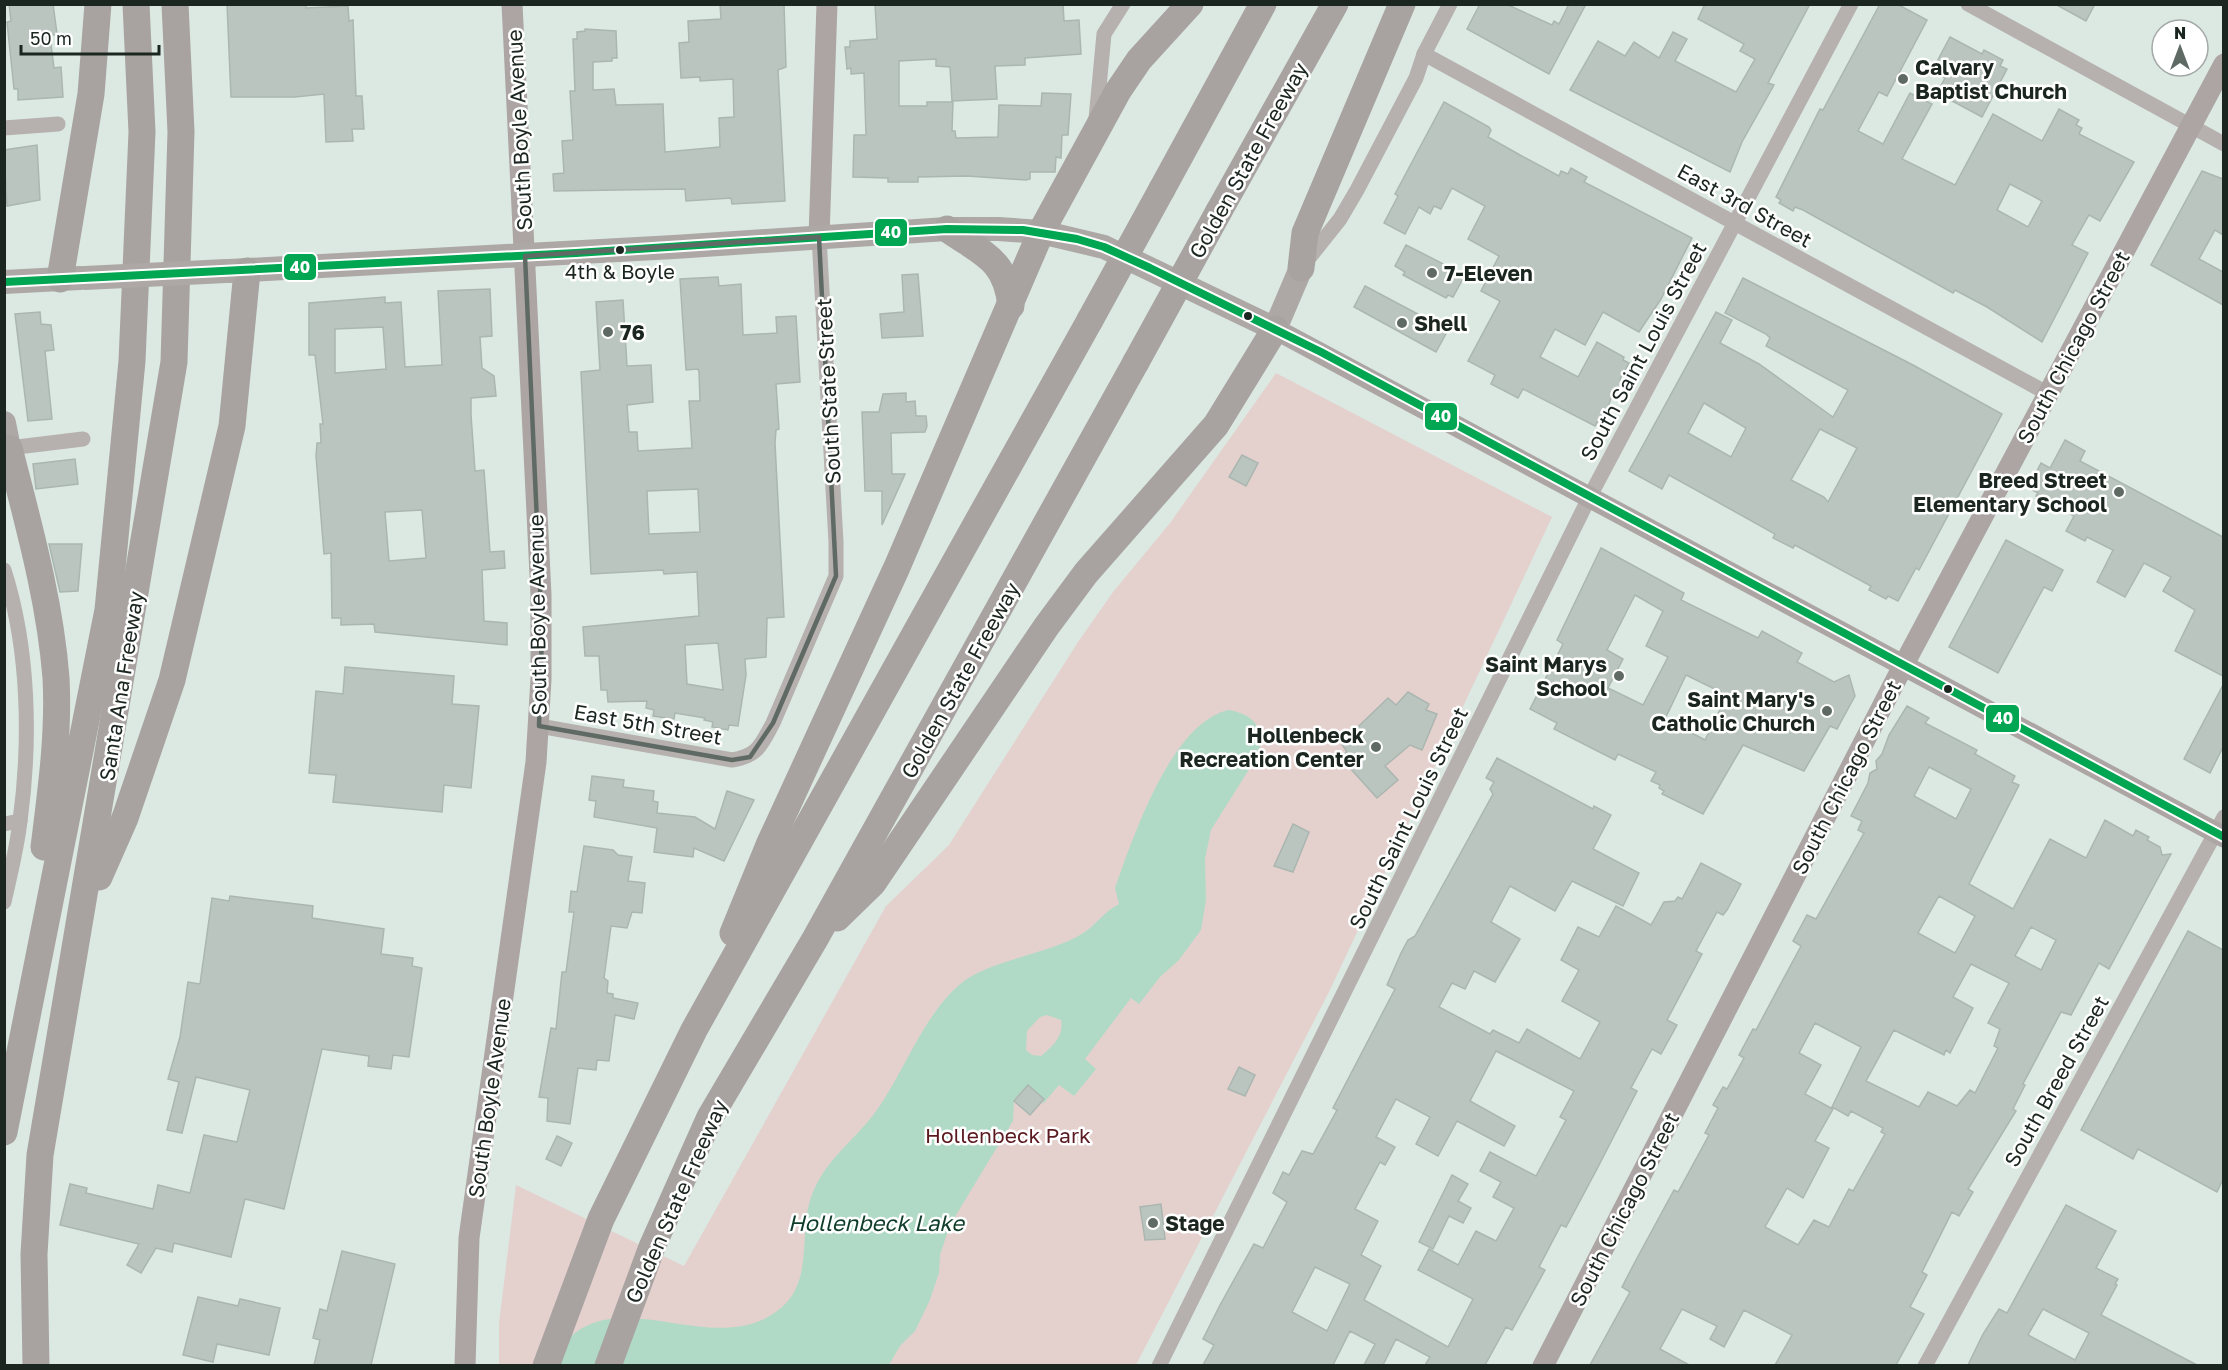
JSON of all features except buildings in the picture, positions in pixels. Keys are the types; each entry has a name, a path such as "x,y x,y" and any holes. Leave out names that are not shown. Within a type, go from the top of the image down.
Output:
{"highway":[{"path":"73,278 98,4"},
{"name":"Santa Ana Freeway","path":"5,1126 108,610 132,361 142,132 136,4"},
{"name":"Santa Ana Freeway","path":"36,1365 34,1254 40,1155 174,362 181,132 175,4"},
{"path":"694,1030 769,845 892,578 1041,232 1118,91 1139,60 1190,4"},
{"path":"546,1365 601,1219 694,1030 1090,320 1263,4"},
{"name":"Golden State Freeway","path":"608,1365 652,1247 710,1117 815,939 1335,4"},
{"path":"1302,268 1305,233 1402,4"},
{"path":"947,229 997,264 1009,287 1011,306"},
{"path":"83,911 125,818 172,681 232,426 236,271"},
{"path":"815,939 873,884 1053,618 1086,573 1216,425 1275,329"},
{"path":"5,1126 54,761 56,677 40,579 6,432"}],"main road":[{"name":"South Boyle Avenue","path":"465,1365 469,1238 528,828 539,726 542,633 512,4"},
{"name":"South State Street","path":"819,237 827,4"},
{"name":"South Chicago Street","path":"1543,1365 1903,666 2223,64"},
{"path":"4,282 525,256 947,229 1041,232 1104,247 1275,329 1903,666 2221,829"},
{"path":"1275,329 1302,268"}],"street":[{"path":"1095,133 1104,34 1123,4"},
{"path":"1302,268 1340,219 1357,190 1416,78 1424,54 1450,4"},
{"name":"South Saint Louis Street","path":"1159,1365 1590,496 1851,4"},
{"path":"1968,4 2223,144"},
{"name":"East 3rd Street","path":"1424,54 2047,393"},
{"path":"4,128 58,124"},
{"name":"South State Street","path":"750,757 762,744 773,723 836,576 819,237"},
{"path":"6,432 83,439"},
{"path":"4,570 22,657 25,747 20,821 4,902"},
{"name":"East 5th Street","path":"539,726 732,760 750,757"},
{"path":"4,824 20,821"},
{"name":"South Breed Street","path":"1925,1365 2221,829"}],"highlighted area":[{"path":"819,237 836,576 773,723 750,757 732,760 539,726 542,633 525,256"}],"green space":[{"name":"Hollenbeck Park","path":"1276,373 1552,517 1329,992 1136,1365 499,1366 499,1323 516,1185 684,1266 886,906 949,845 1078,642 1113,592 1170,523"}],"water":[{"name":"Hollenbeck Lake","path":"1229,710 1246,715 1259,731 1260,746 1258,755 1211,830 1205,859 1206,900 1201,930 1179,960 1160,977 1139,1004 1131,998 1085,1059 1096,1069 1074,1096 1059,1085 1042,1105 1044,1099 1028,1085 1014,1100 1013,1121 950,1225 940,1255 939,1273 929,1302 915,1331 900,1346 889,1365 549,1366 571,1336 597,1322 627,1318 723,1328 754,1323 782,1307 799,1282 808,1206 813,1192 825,1170 874,1114 934,1013 959,985 971,976 1001,963 1066,942 1085,932 1119,904 1115,888 1132,841 1157,785 1172,758 1189,736 1208,719","holes":["1047,1015 1061,1020 1059,1036 1041,1056 1032,1055 1026,1050 1027,1031 1040,1017"]}],"transit line":[{"name":"40","path":"4,282 576,253 947,229 1023,230 1077,239 1104,247 1150,268 1321,352 2224,837"}],"place":[{"name":"Calvary Baptist Church","path":"1903,79"},
{"name":"4th & Boyle","path":"620,250"},
{"name":"7-Eleven","path":"1432,273"},
{"name":"Shell","path":"1402,323"},
{"name":"76","path":"608,332"},
{"name":"Breed Street Elementary School","path":"2119,492"},
{"name":"Saint Marys School","path":"1619,676"},
{"name":"Saint Mary's Catholic Church","path":"1827,711"},
{"name":"Hollenbeck Recreation Center","path":"1376,747"},
{"name":"Stage","path":"1153,1223"}]}
